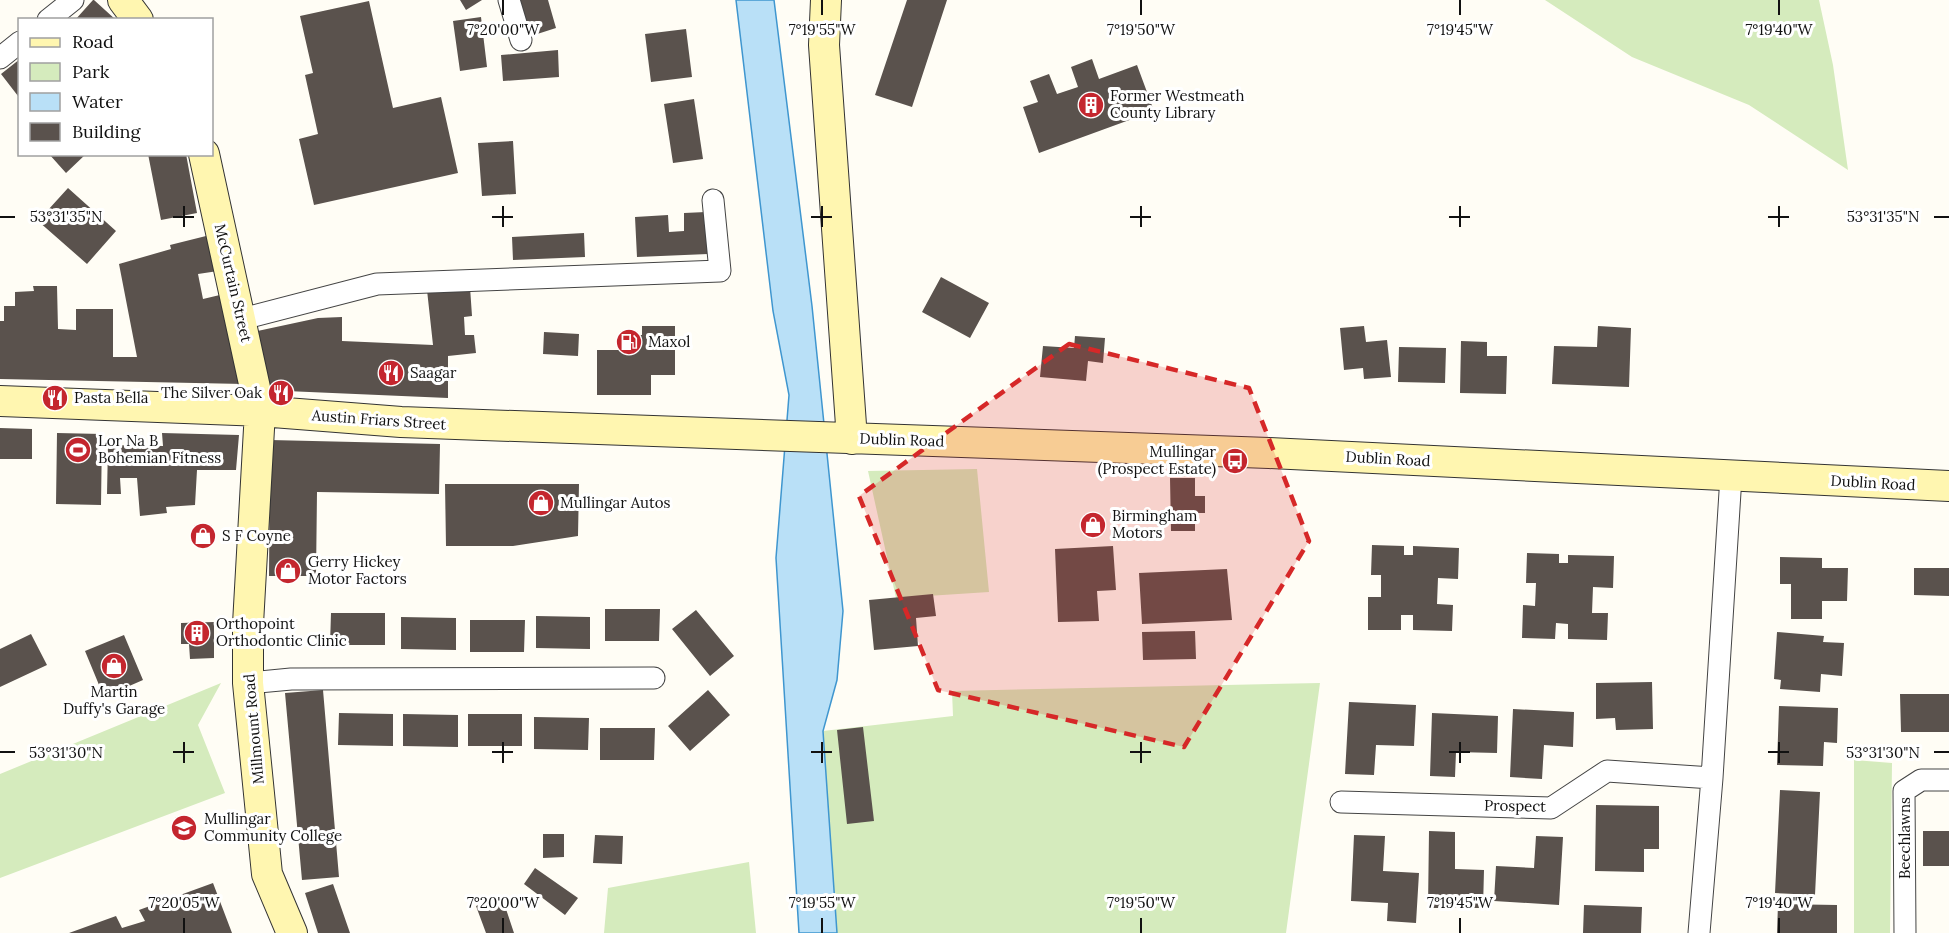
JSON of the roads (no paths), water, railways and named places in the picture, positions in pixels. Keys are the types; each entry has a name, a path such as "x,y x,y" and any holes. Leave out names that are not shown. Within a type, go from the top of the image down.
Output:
{"main road":[{"path":"123,0 136,18"},
{"path":"826,0 824,45 839,438"},
{"name":"McCurtain Street","path":"204,156 242,319 260,411"},
{"name":"Austin Friars Street","path":"0,401 260,411 401,422 839,438"},
{"name":"Millmount Road","path":"260,411 248,624 248,682 267,874 292,933"},
{"name":"Dublin Road","path":"839,438 1280,453 1949,486"}],"street":[{"path":"50,18 73,0"},
{"path":"509,0 521,40"},
{"path":"0,58 18,44"},
{"path":"242,319 377,284 720,270 713,200"},
{"path":"1699,933 1713,778 1731,476"},
{"path":"248,682 291,679 654,678"},
{"name":"Prospect","path":"1341,802 1551,808 1607,771 1713,778"},
{"name":"Beechlawns","path":"1905,933 1904,791 1921,780 1949,780"}],"water":[{"path":"736,0 774,0 812,306 843,611 837,680 823,731 837,933 799,933 776,558 789,395 773,311"}],"place":[{"name":"Former Westmeath County Library","path":"1091,105"},
{"name":"Maxol","path":"629,342"},
{"name":"Saagar","path":"391,373"},
{"name":"The Silver Oak","path":"281,393"},
{"name":"Pasta Bella","path":"55,398"},
{"name":"Lor Na B Bohemian Fitness","path":"78,450"},
{"name":"Mullingar (Prospect Estate)","path":"1235,461"},
{"name":"Mullingar Autos","path":"541,503"},
{"name":"Birmingham Motors","path":"1093,525"},
{"name":"S F Coyne","path":"203,536"},
{"name":"Gerry Hickey Motor Factors","path":"288,571"},
{"name":"Orthopoint Orthodontic Clinic","path":"197,633"},
{"name":"Martin Duffy's Garage","path":"114,666"},
{"name":"Mullingar Community College","path":"184,828"}]}
